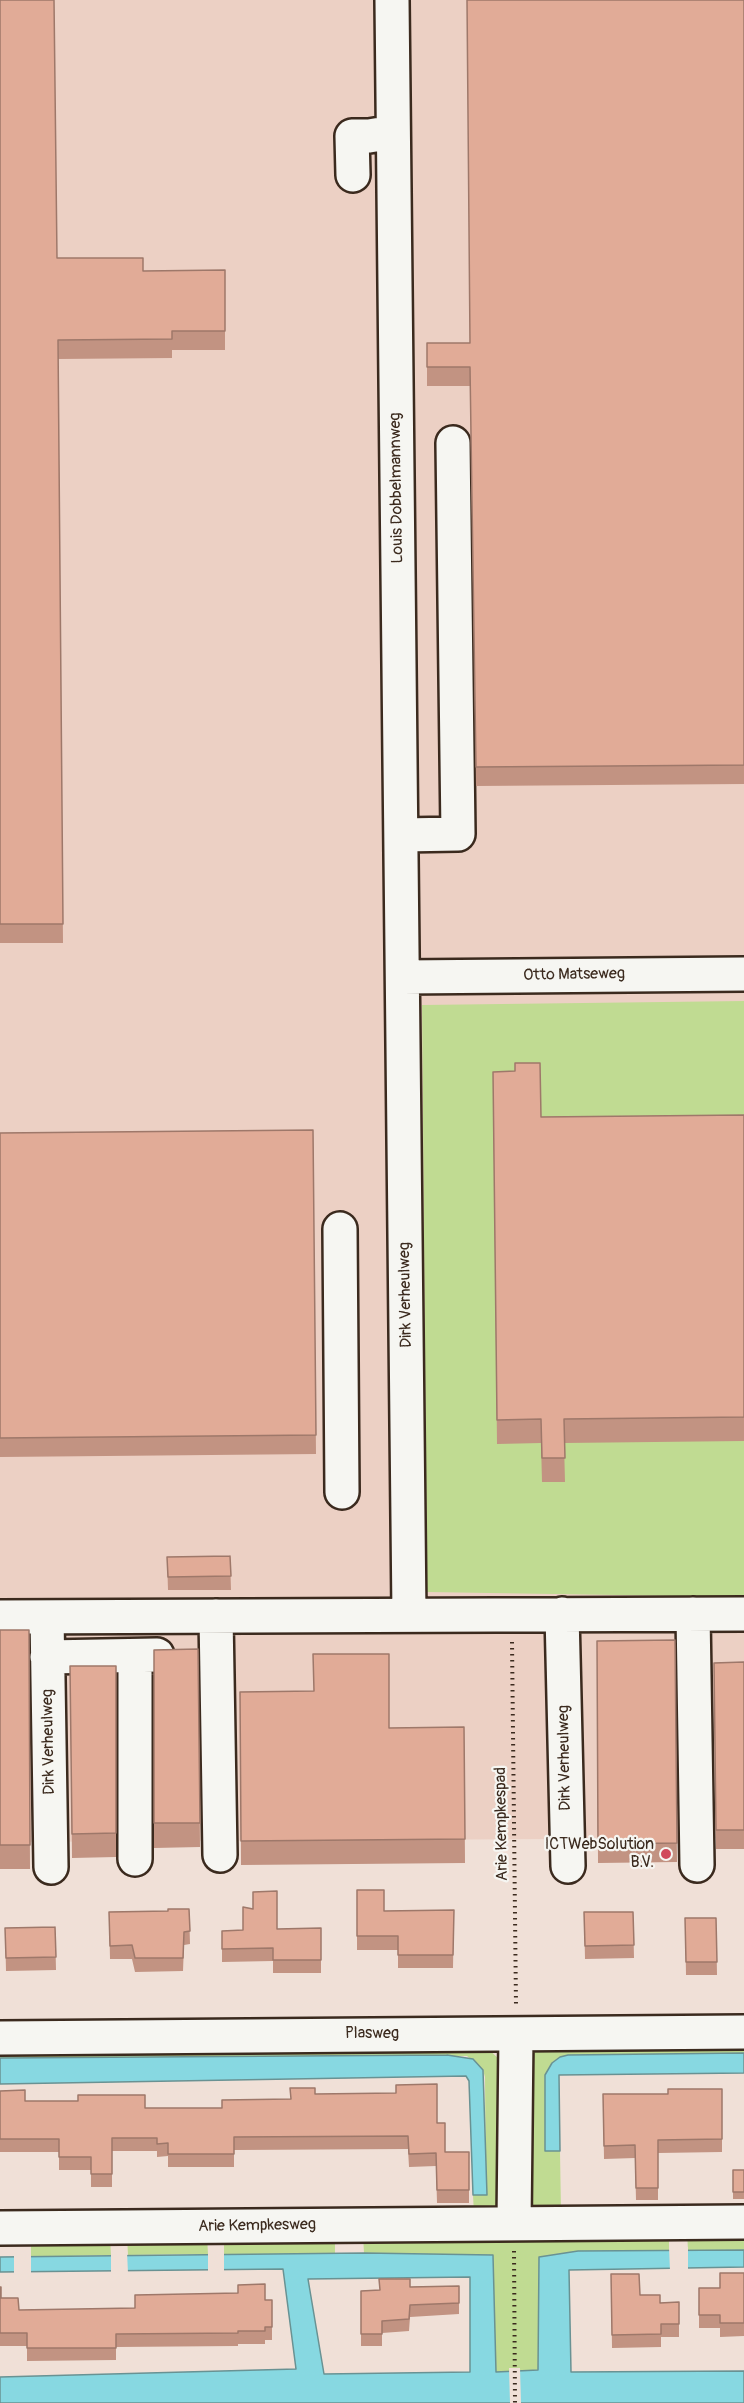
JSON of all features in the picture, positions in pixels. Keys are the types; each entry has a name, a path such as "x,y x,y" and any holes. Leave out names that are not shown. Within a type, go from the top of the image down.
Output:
{"street":[{"name":"Louis Dobbelmannweg","path":"392,0 404,977"},
{"path":"353,175 352,136 393,132"},
{"path":"402,836 458,834 453,443"},
{"name":"Otto Matseweg","path":"404,977 744,974"},
{"name":"Dirk Verheulweg","path":"404,977 409,1614"},
{"path":"340,1229 342,1492"},
{"name":"Dirk Verheulweg","path":"562,1614 568,1866"},
{"path":"693,1614 697,1865"},
{"path":"0,1617 744,1614"},
{"path":"216,1616 220,1855"},
{"name":"Dirk Verheulweg","path":"47,1617 51,1867"},
{"path":"47,1657 217,1654"},
{"path":"135,1656 135,1859"},
{"name":"Plasweg","path":"0,2038 744,2032"},
{"path":"514,2224 516,2034"},
{"name":"Arie Kempkesweg","path":"0,2228 744,2222"}],"path":[{"name":"Arie Kempkespad","path":"511,1614 516,2034"},
{"path":"514,2224 515,2403"}],"shaded area":[{"path":"0,0 744,0 744,1838 0,1842"}],"green space":[{"path":"744,1001 744,1597 427,1592 422,1005"},
{"path":"744,2041 744,2053 568,2055 560,2057 546,2151 560,2151 561,2212 536,2209 530,2204 532,2051 541,2046"},
{"path":"0,2047 487,2048 499,2059 502,2208 474,2214 473,2195 486,2195 485,2077 483,2070 467,2056 0,2058"},
{"path":"744,2231 744,2250 688,2250 687,2232"},
{"path":"669,2232 669,2250 578,2251 539,2257 538,2370 495,2372 493,2255 364,2253 363,2235"},
{"path":"335,2235 335,2255 224,2254 224,2236"},
{"path":"127,2236 207,2236 208,2254 128,2255"},
{"path":"110,2237 111,2255 31,2257 31,2238"}],"water":[{"path":"744,2053 744,2073 559,2075 560,2151 545,2151 545,2075 552,2063 560,2057 568,2055"},
{"path":"447,2055 473,2059 483,2070 487,2195 473,2195 469,2081 466,2076 0,2084 0,2058"},
{"path":"744,2250 744,2267 569,2270 571,2372 744,2371 744,2403 0,2403 0,2377 296,2369 283,2269 0,2272 0,2257 364,2253 493,2255 496,2372 538,2370 539,2257 578,2251","holes":["470,2277 470,2372 324,2374 308,2279"]}],"pier":[{"path":"669,2247 688,2247 688,2271 670,2271"},
{"path":"208,2251 224,2251 224,2273 208,2273"},
{"path":"111,2252 127,2252 128,2273 111,2274"},
{"path":"14,2254 31,2254 31,2274 14,2275"},
{"path":"509,2368 520,2368 521,2403 510,2403"}],"building":[{"path":"0,0 54,0 57,258 143,258 143,271 225,270 225,331 172,331 172,339 58,340 63,924 0,924"},
{"path":"467,0 744,0 744,765 476,767 470,367 427,367 427,343 470,343"},
{"path":"515,1063 540,1063 541,1117 744,1115 744,1417 564,1419 565,1458 542,1458 541,1419 497,1420 493,1072 515,1071"},
{"path":"313,1130 316,1435 0,1438 0,1133"},
{"path":"230,1556 231,1576 168,1577 167,1557"},
{"path":"0,1630 29,1630 30,1845 0,1845"},
{"path":"675,1640 677,1843 598,1844 597,1641"},
{"path":"198,1649 200,1823 154,1823 154,1650"},
{"path":"313,1654 389,1654 389,1728 464,1727 465,1839 241,1841 240,1692 314,1691"},
{"path":"744,1662 744,1830 716,1830 714,1663"},
{"path":"70,1666 116,1666 116,1833 72,1834"},
{"path":"357,1890 384,1890 384,1911 454,1910 453,1955 398,1955 398,1936 357,1936"},
{"path":"277,1891 277,1929 321,1928 321,1960 273,1960 273,1948 222,1949 222,1931 243,1930 243,1907 253,1909 253,1892"},
{"path":"168,1909 189,1909 190,1931 184,1932 183,1958 135,1958 132,1945 110,1946 109,1912 168,1911"},
{"path":"584,1912 633,1912 634,1945 585,1946"},
{"path":"685,1918 716,1918 717,1962 686,1962"},
{"path":"55,1927 56,1957 6,1958 5,1928"},
{"path":"437,2084 437,2123 445,2123 445,2152 469,2152 469,2190 437,2190 436,2153 409,2154 408,2136 234,2137 234,2154 168,2154 168,2143 157,2144 157,2138 112,2138 112,2174 91,2174 91,2157 59,2157 59,2139 0,2139 0,2091 25,2090 25,2101 78,2101 78,2095 145,2095 145,2108 222,2108 222,2100 291,2099 290,2088 315,2088 315,2094 396,2093 396,2085"},
{"path":"668,2089 722,2089 722,2139 658,2140 658,2188 636,2188 635,2145 604,2146 603,2094 668,2094"},
{"path":"733,2170 744,2170 744,2192 733,2192"},
{"path":"720,2273 744,2273 744,2323 720,2323 720,2315 699,2315 699,2288 720,2288"},
{"path":"611,2274 639,2274 640,2295 660,2295 660,2303 679,2302 679,2324 661,2324 661,2334 612,2335"},
{"path":"379,2279 410,2279 410,2287 459,2286 459,2303 410,2305 409,2319 382,2321 382,2334 361,2334 361,2291 380,2290"},
{"path":"265,2284 265,2300 272,2300 272,2327 265,2327 265,2331 116,2334 116,2348 27,2348 27,2333 0,2333 0,2287 1,2298 18,2298 19,2310 135,2308 135,2295 238,2293 238,2285"}],"place":[{"name":"ICTWebSolution B.V.","path":"666,1854"}]}
